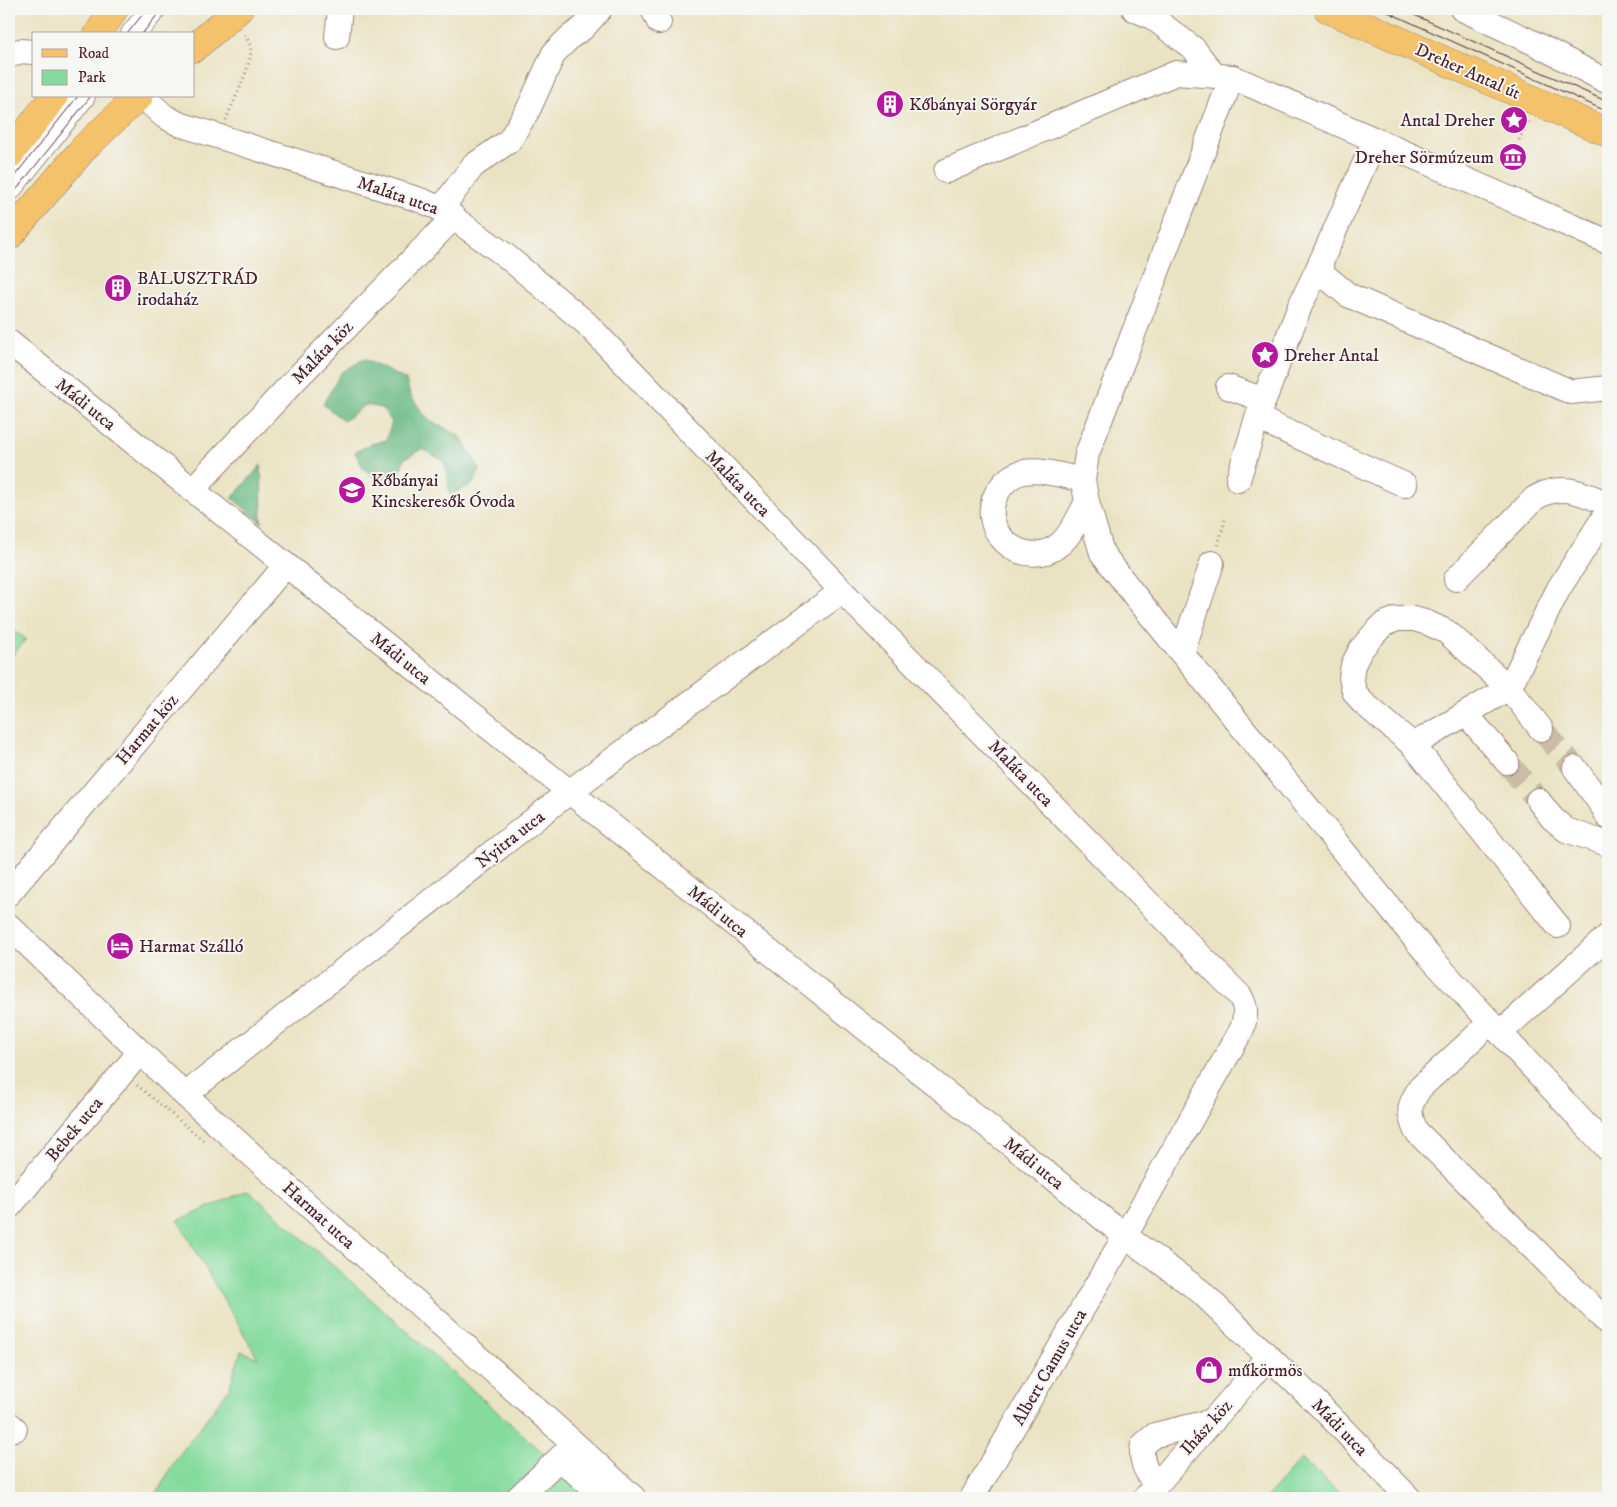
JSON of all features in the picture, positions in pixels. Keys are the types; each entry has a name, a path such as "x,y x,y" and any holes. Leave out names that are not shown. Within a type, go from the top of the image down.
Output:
{"main road":[{"path":"99,32 114,9"},
{"name":"Dreher Antal út","path":"1328,9 1608,134"},
{"path":"195,47 234,13"},
{"path":"9,155 52,98"},
{"path":"9,236 84,148 139,98"}],"street":[{"path":"135,32 154,9"},
{"path":"337,37 340,9"},
{"name":"Maláta köz","path":"192,490 447,213 473,166 509,141 528,110 554,53 570,37 583,28 600,9"},
{"path":"1134,9 1152,17 1194,49 1223,76"},
{"path":"1462,9 1532,42 1608,82"},
{"path":"9,56 20,51 32,52"},
{"path":"946,171 1176,73 1223,76 1608,242"},
{"path":"1223,76 1087,454 1085,491 1102,553 1429,956 1608,1149"},
{"path":"9,189 81,98"},
{"name":"Maláta utca","path":"143,98 164,116 179,124 423,201 447,213 518,266 586,323 842,591 1240,996 1245,1004"},
{"path":"1238,480 1261,409 1300,306 1375,140"},
{"path":"1320,264 1324,275 1348,295 1571,392 1608,388"},
{"name":"Mádi utca","path":"13,353 192,490 1126,1236 1200,1291 1322,1408 1409,1498"},
{"path":"1228,387 1261,409 1405,485"},
{"path":"1456,579 1535,498 1544,492 1554,490 1577,492 1608,504"},
{"path":"1413,745 1509,688 1559,588 1608,511"},
{"path":"1182,653 1212,563"},
{"name":"Harmat köz","path":"9,893 286,565"},
{"name":"Nyitra utca","path":"185,1095 569,792 842,591"},
{"path":"1542,729 1509,688 1447,632 1428,623 1414,619 1397,619 1384,624 1362,649 1353,666 1351,677 1354,691 1362,702 1413,745 1558,926"},
{"path":"1466,714 1507,762"},
{"path":"1575,768 1604,807 1608,817"},
{"path":"1538,800 1552,818 1566,830 1608,844"},
{"name":"Harmat utca","path":"9,926 185,1095 568,1452 634,1498"},
{"path":"1608,936 1420,1088 1410,1108 1411,1120 1416,1131 1608,1323"},
{"name":"Albert Camus utca","path":"972,1498 1126,1236 1242,1029 1246,1014 1245,1004"},
{"name":"Bebek utca","path":"9,1207 140,1052"},
{"name":"Ihász köz","path":"1150,1492 1268,1357"},
{"path":"1150,1492 1141,1452 1143,1445 1155,1435 1213,1421"},
{"path":"518,1498 568,1452 605,1498"}],"path":[{"path":"219,137 249,63 251,49 247,37 234,13"},
{"path":"1212,563 1226,517"}],"green space":[{"path":"364,359 406,380 410,395 423,413 431,421 460,436 480,470 473,484 449,495 448,477 444,461 422,449 404,459 398,478 382,483 363,468 355,452 371,444 386,440 392,422 382,408 365,405 344,421 323,404 341,373"},
{"path":"261,465 262,523 232,498"},
{"path":"9,628 26,639 9,660"},
{"path":"248,1190 595,1498 154,1498 177,1458 229,1389 241,1351 258,1358 178,1221"},
{"path":"1301,1459 1345,1498 1266,1498"}],"tunnel":[{"path":"1541,729 1575,768"},
{"path":"1507,762 1538,800"}],"tram line":[{"path":"129,32 147,9"},
{"path":"144,32 162,9"},
{"path":"1381,9 1608,112"},
{"path":"1401,9 1608,102"},
{"path":"9,183 76,98"},
{"path":"9,199 89,98"}],"place":[{"name":"Kőbányai Sörgyár","path":"890,104"},
{"name":"Antal Dreher","path":"1514,120"},
{"name":"Dreher Sörmúzeum","path":"1513,157"},
{"name":"BALUSZTRÁD irodaház","path":"118,288"},
{"name":"Dreher Antal","path":"1265,355"},
{"name":"Kőbányai Kincskeresők Óvoda","path":"352,490"},
{"name":"Harmat Szálló","path":"120,946"},
{"name":"műkörmös","path":"1209,1370"}]}
